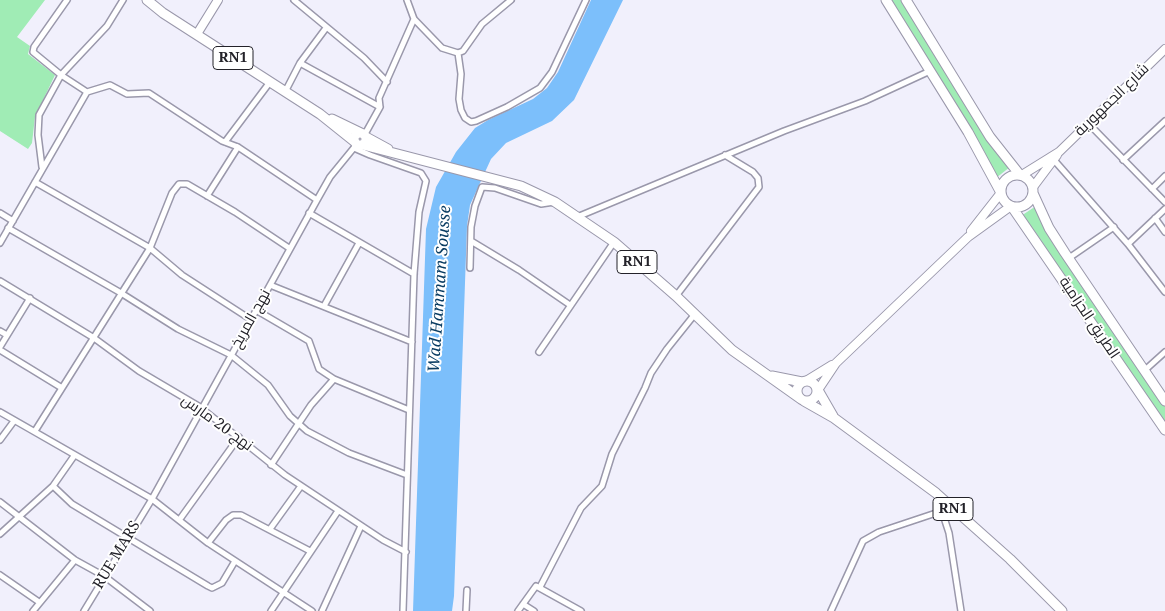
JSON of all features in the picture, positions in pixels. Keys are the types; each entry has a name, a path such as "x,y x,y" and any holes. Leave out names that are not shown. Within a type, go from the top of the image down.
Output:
{"main road":[{"name":"RN1","path":"147,0 360,140 397,155 521,186 554,202 577,217 614,242 676,296 732,350 803,400 834,418 936,494 1010,559 1062,611"},
{"path":"197,34 218,0"},
{"name":"الطريق الحزامية","path":"886,0 968,132 1005,202 1012,206 1036,239 1165,430"},
{"name":"الطريق الحزامية","path":"906,0 990,137 1021,175 1029,180 1049,228 1165,400"},
{"name":"شارع الجمهورية","path":"1033,190 1059,152 1165,49"},
{"name":"شارع الجمهورية","path":"1021,175 1059,152"},
{"path":"968,237 979,219 1000,193 1005,179 1013,175 1021,175"},
{"path":"836,363 804,381 797,388 803,400 815,397 836,363 968,237 1012,206 1026,204 1033,190"},
{"name":"RN1","path":"767,375 813,382 834,418"}],"street":[{"path":"67,0 32,50 60,75 87,92"},
{"path":"42,170 42,156 38,135 39,115 60,75 107,26 124,0"},
{"path":"294,0 364,58 387,82"},
{"path":"407,0 414,19 442,48 458,53 463,50 482,24 510,0"},
{"path":"458,53 461,74 459,99 461,110 465,118 471,122 476,121 526,97 540,88 552,72 586,0"},
{"name":"نهج المريخ","path":"152,499 200,407 231,355 309,213 330,178 360,140 380,107 379,98 414,19"},
{"path":"285,92 300,63 326,28"},
{"path":"300,63 380,107"},
{"path":"577,217 725,155 865,101 930,71"},
{"path":"225,142 270,82"},
{"path":"0,243 87,92 110,85 127,94 149,93 225,142 238,147 317,200"},
{"path":"1123,160 1165,121"},
{"path":"1088,123 1165,202"},
{"path":"360,140 370,155 421,173 426,181 419,212 414,274 403,611"},
{"path":"207,196 238,147"},
{"path":"676,296 759,187 758,178 753,172 725,155"},
{"path":"1054,160 1114,227 1165,292"},
{"path":"1152,189 1165,176"},
{"path":"35,182 150,248 182,275 250,319"},
{"path":"35,431 150,248 177,186 187,184 289,248"},
{"path":"470,268 475,206 482,187 495,188 541,204 554,202"},
{"path":"1128,244 1165,210"},
{"path":"0,212 13,220"},
{"path":"309,213 414,274"},
{"path":"1155,218 1165,232"},
{"path":"1069,258 1114,227"},
{"path":"8,228 121,293 178,329 231,355 268,385 290,416 312,434 349,454 407,475"},
{"path":"471,241 519,270 570,305"},
{"path":"539,352 614,242"},
{"path":"324,306 359,243"},
{"name":"نهج 20 مارس","path":"0,281 94,338 139,371 200,407 271,464 302,486 361,526 406,552"},
{"path":"270,285 412,342"},
{"path":"30,298 0,348 62,388"},
{"path":"256,310 309,341 319,369 334,379 409,410"},
{"path":"540,587 581,508 602,486 612,454 646,388 651,373 667,349 695,314"},
{"path":"0,331 7,335"},
{"path":"1145,370 1165,352"},
{"path":"271,464 298,424 334,379"},
{"path":"0,412 152,499 180,519 208,543 312,611"},
{"path":"0,440 14,421"},
{"path":"180,519 239,437"},
{"path":"0,534 54,486 74,456"},
{"path":"54,486 72,504 127,536 183,573 212,588 222,583 235,561"},
{"path":"270,529 302,486"},
{"path":"936,494 954,558 961,611"},
{"name":"RUE MARS","path":"84,611 127,536 152,499"},
{"path":"0,502 75,560 104,576 150,611"},
{"path":"271,611 338,510"},
{"path":"831,611 864,542 879,532 942,511"},
{"path":"208,543 226,520 236,515 253,520 285,540 310,551"},
{"path":"322,611 361,526"},
{"path":"33,611 75,560"},
{"path":"0,575 39,602"},
{"path":"518,611 534,587 540,587 581,611"},
{"path":"466,590 466,611"},
{"path":"523,604 534,611"}],"green space":[{"path":"0,0 45,0 17,37 30,46 28,54 55,75 35,117 32,143 28,149 0,131"},
{"path":"890,0 902,0 1010,167 996,178 984,151"},
{"path":"1036,206 1165,406 1165,425 1036,233 1021,216"}],"water":[{"name":"Wad Hammam Sousse","path":"591,0 623,0 574,100 552,121 506,143 491,159 470,205 467,226 452,611 413,611 426,229 436,187 456,152 475,128 533,99 547,88 558,72"}]}
